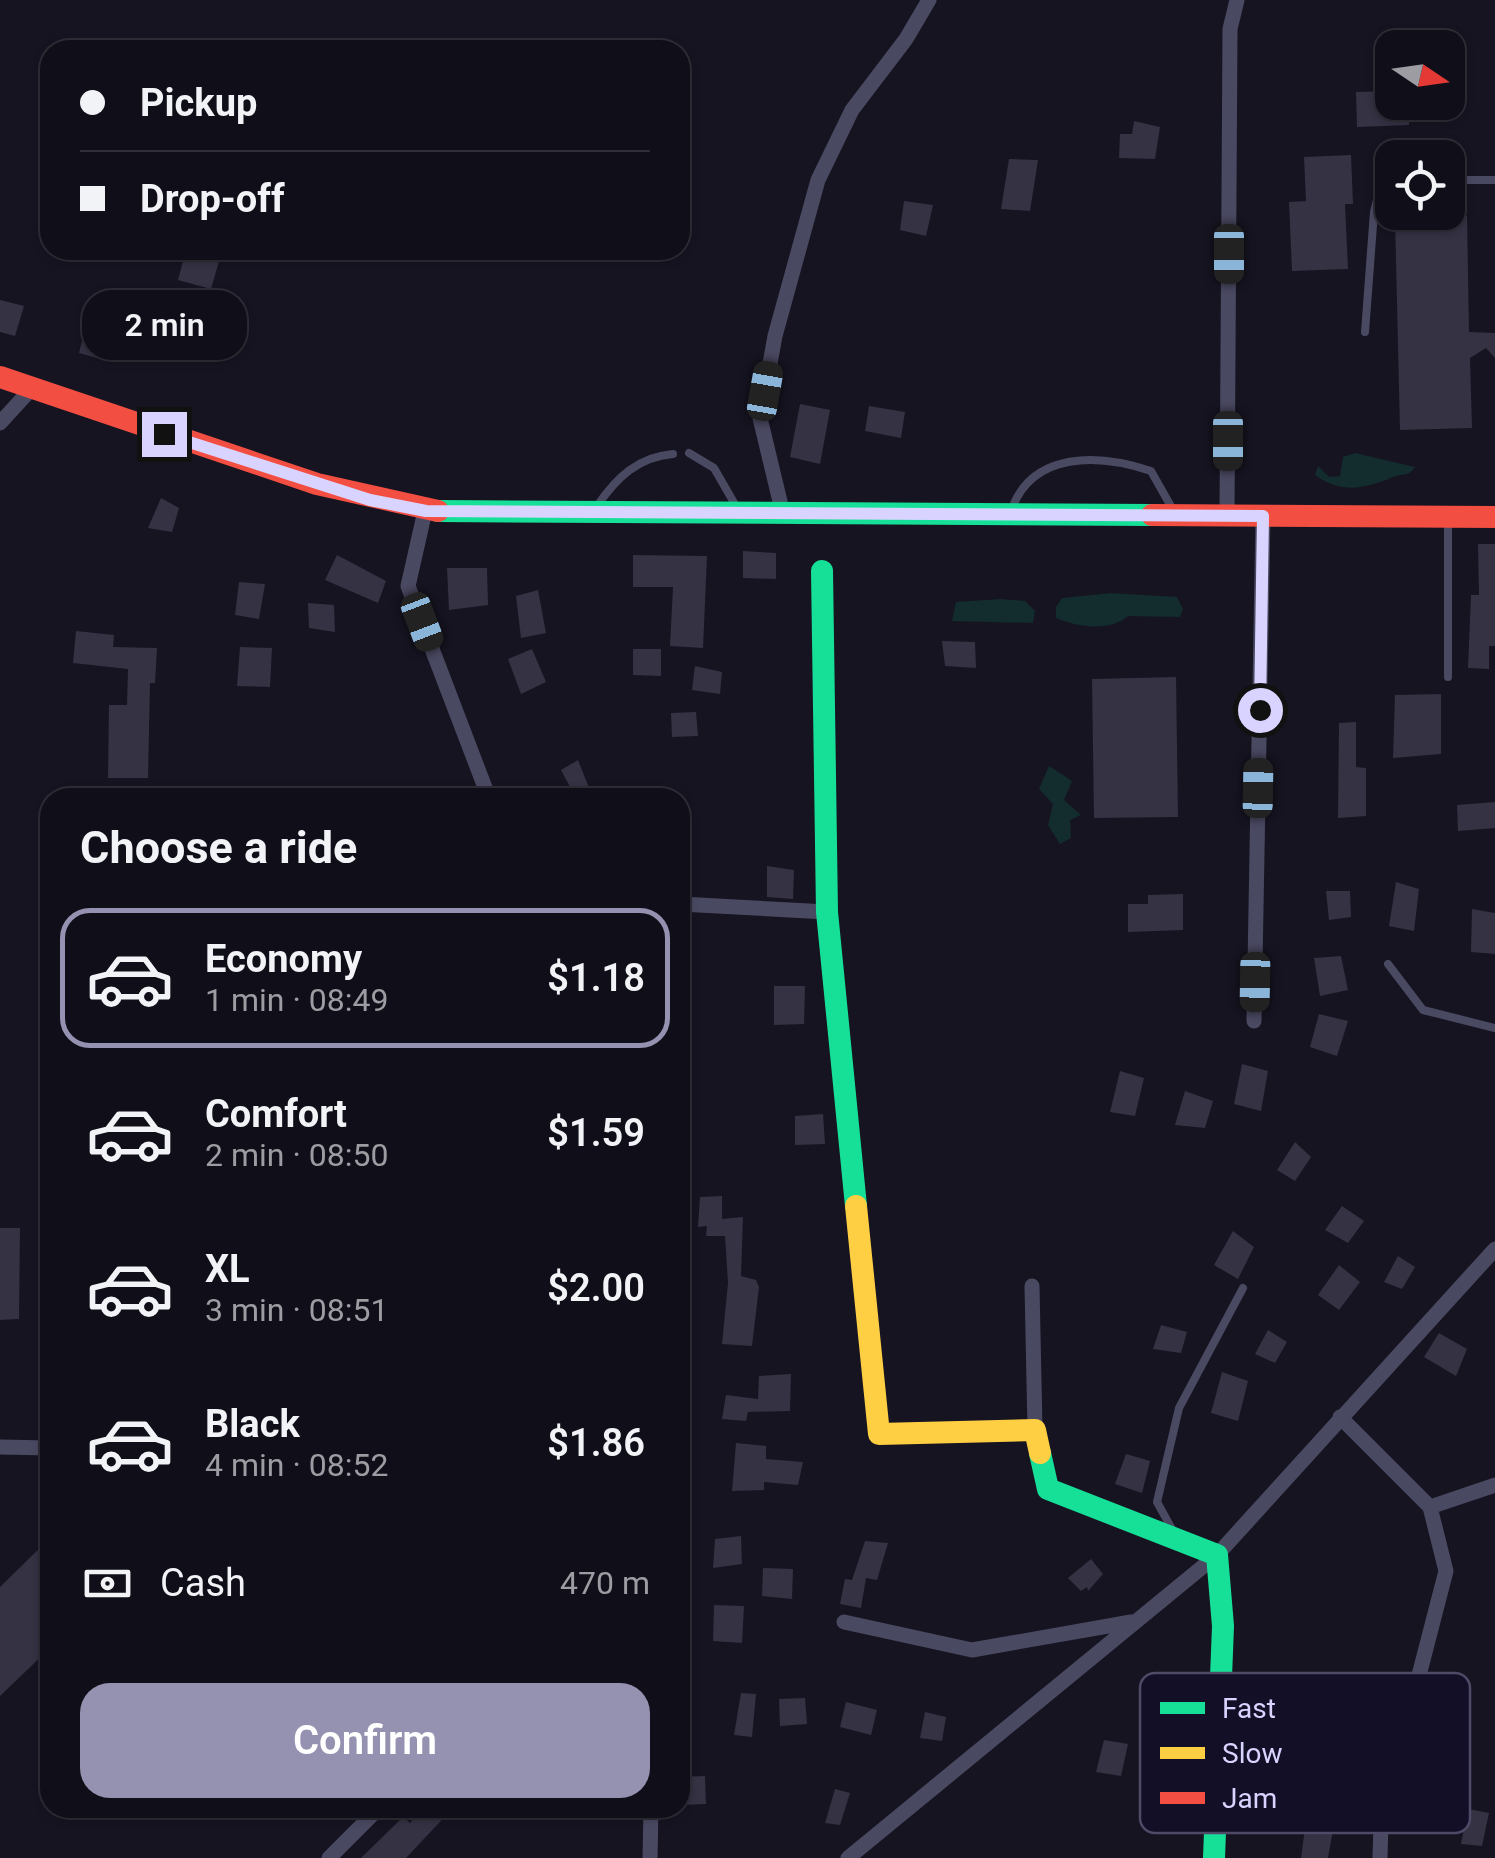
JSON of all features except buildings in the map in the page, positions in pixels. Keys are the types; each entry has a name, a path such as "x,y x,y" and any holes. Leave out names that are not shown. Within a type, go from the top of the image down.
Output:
{"street":[{"path":"782,514 760,418 775,336 814,197 852,110 906,39 929,0"},
{"path":"1227,516 1230,29 1237,0"},
{"path":"0,377 230,458 370,500 426,511 1495,517"},
{"path":"0,423 33,387"},
{"path":"426,511 408,586 486,788"},
{"path":"1254,1021 1263,516"},
{"path":"822,571 827,912 879,1434 1035,1430"},
{"path":"690,905 827,912"},
{"path":"848,1858 1217,1555 1495,1248"},
{"path":"1032,1286 1035,1430 1048,1489 1217,1555"},
{"path":"1340,1417 1430,1508 1446,1571 1420,1673"},
{"path":"0,1448 40,1448"},
{"path":"1430,1508 1495,1485"},
{"path":"1217,1555 1223,1626 1221,1673"},
{"path":"844,1622 972,1650 1135,1622"},
{"path":"329,1858 369,1818"},
{"path":"650,1858 651,1818"},
{"path":"1214,1858 1215,1833"},
{"path":"1380,1858 1381,1833"}],"lane":[{"path":"1465,180 1495,180"},
{"path":"1365,332 1375,208"},
{"path":"690,453 714,468 741,514"},
{"path":"592,514 611,486 646,456 674,454"},
{"path":"1009,515 1016,496 1034,474 1060,461 1121,461 1151,470 1175,516"},
{"path":"1448,517 1448,677"},
{"path":"1388,964 1423,1010 1495,1028"},
{"path":"1217,1555 1176,1538 1157,1502 1179,1408 1243,1288"}],"green space":[{"path":"1355,453 1415,467 1408,474 1354,488 1335,485 1315,475 1318,466 1329,477 1340,476 1343,457"},
{"path":"1111,593 1177,597 1183,609 1180,617 1128,616 1103,626 1083,626 1056,618 1056,607 1062,598"},
{"path":"1025,601 1035,611 1033,623 952,621 956,602"},
{"path":"1049,766 1072,781 1064,800 1081,815 1070,820 1071,838 1060,844 1048,825 1053,804 1039,789"}],"traffic: fast":[{"path":"438,511 1152,515"},
{"path":"822,571 827,912 856,1206"},
{"path":"1040,1453 1048,1489 1217,1555 1223,1626 1221,1673"},
{"path":"1214,1858 1215,1833"}],"traffic: slow":[{"path":"856,1206 879,1434 1035,1430 1040,1453"}],"traffic: jam":[{"path":"0,377 317,484 438,511"},
{"path":"1152,515 1495,517"}],"route":[{"path":"164,434 370,500 426,511 1263,516 1260,710"}]}
